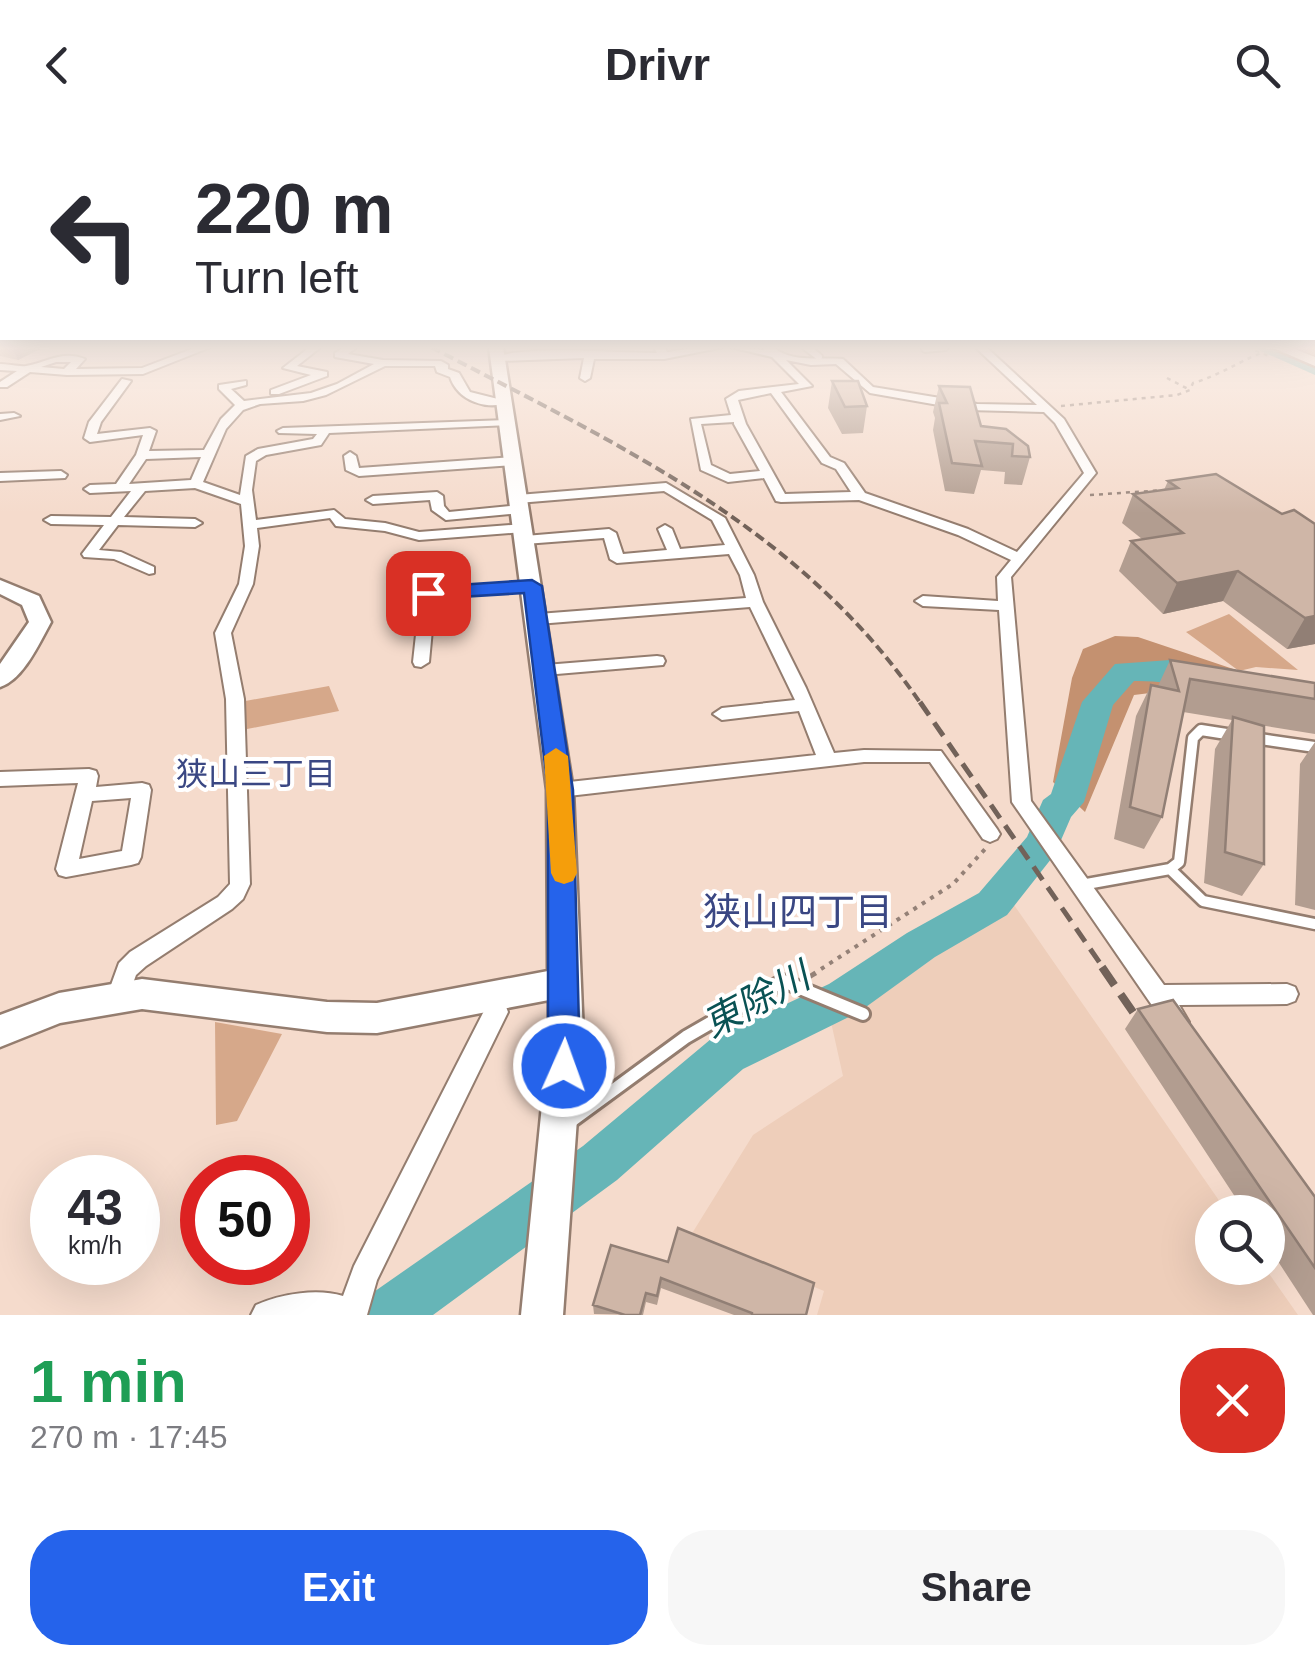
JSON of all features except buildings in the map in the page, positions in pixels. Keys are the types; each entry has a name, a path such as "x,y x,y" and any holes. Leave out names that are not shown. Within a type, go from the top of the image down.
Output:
{"main road":[{"path":"505,402 560,790 566,1034 542,1315"},
{"path":"0,586 32,601 40,622 0,679"},
{"path":"0,1031 58,1008 118,996 166,996 327,1017 377,1018 566,982"}],"street":[{"path":"110,402 94,422 90,438 150,431 142,455 120,488"},
{"path":"239,402 243,406"},
{"path":"196,484 230,414 259,402"},
{"path":"482,402 506,412"},
{"path":"733,402 781,498 860,496 963,532 1020,559"},
{"path":"783,402 826,460 840,466 860,496"},
{"path":"893,402 1045,408"},
{"path":"942,402 976,408"},
{"path":"1039,402 1060,422 1090,473 1004,577 1022,802 1191,1042"},
{"path":"283,431 506,412"},
{"path":"0,416 14,416"},
{"path":"738,418 695,421 705,467 728,478 768,474"},
{"path":"118,996 127,970 138,959 224,903 236,894 240,884 235,699 223,632 246,584 252,524 248,464 254,455 318,442 326,430"},
{"path":"142,455 211,453"},
{"path":"350,456 352,470 359,472 513,461"},
{"path":"0,478 61,476"},
{"path":"90,490 196,484 248,502"},
{"path":"141,487 89,554 116,555 149,570"},
{"path":"252,524 334,514 340,523 384,527 420,536 522,519 666,487 718,518 828,761"},
{"path":"373,500 437,496 438,507 446,516 522,519 609,534 617,559 733,549"},
{"path":"51,520 195,523"},
{"path":"665,529 675,554"},
{"path":"397,596 532,586"},
{"path":"421,662 428,593"},
{"path":"923,601 1006,606"},
{"path":"538,619 756,602"},
{"path":"545,670 658,661"},
{"path":"722,714 805,705"},
{"path":"560,790 864,756 935,756 990,839"},
{"path":"0,779 90,776 85,795 66,869 131,858 142,790 85,795"},
{"path":"1157,994 1287,994"},
{"path":"266,1315 326,1304 352,1314 364,1276 496,1012 492,998"}],"lane":[{"path":"1078,885 1170,869 1178,862 1193,738 1201,730 1315,747"},
{"path":"1170,869 1204,901 1315,924"},
{"path":"557,1144 686,1037 784,981 858,1012"}],"path":[{"path":"1045,408 1126,402"},
{"path":"1075,494 1168,490"},
{"path":"794,985 953,884 990,839"}],"shaded area":[{"path":"1229,614 1298,670 1256,667 1239,671 1186,632"},
{"path":"1115,636 1138,637 1263,679 1134,695 1085,812 1053,782 1072,678 1083,649"},
{"path":"329,686 339,711 242,730 240,702"},
{"path":"1012,902 1215,1195 1195,1195 1195,1285 1277,1285 1298,1315 817,1315 824,1291 691,1235 753,1135 843,1076 831,1022 852,1016"},
{"path":"215,1022 282,1034 237,1121 216,1125"}],"waterway":[{"name":"東除川","path":"387,1315 600,1163 727,1054 844,998 921,945 993,904 1042,844 1056,809 1066,802 1098,702 1126,671 1170,670 1207,676"}],"railway":[{"path":"537,402 700,495 762,538 819,587 873,642 921,704"},
{"path":"920,702 1104,969"},
{"path":"1102,967 1150,1037"}],"slow traffic":[{"path":"556,756 564,873"}],"district":[{"name":"狭山三丁目","path":"256,774"},
{"name":"狭山四丁目","path":"798,912"}],"route":[{"path":"428,593 532,586 560,790 564,1066"}]}
